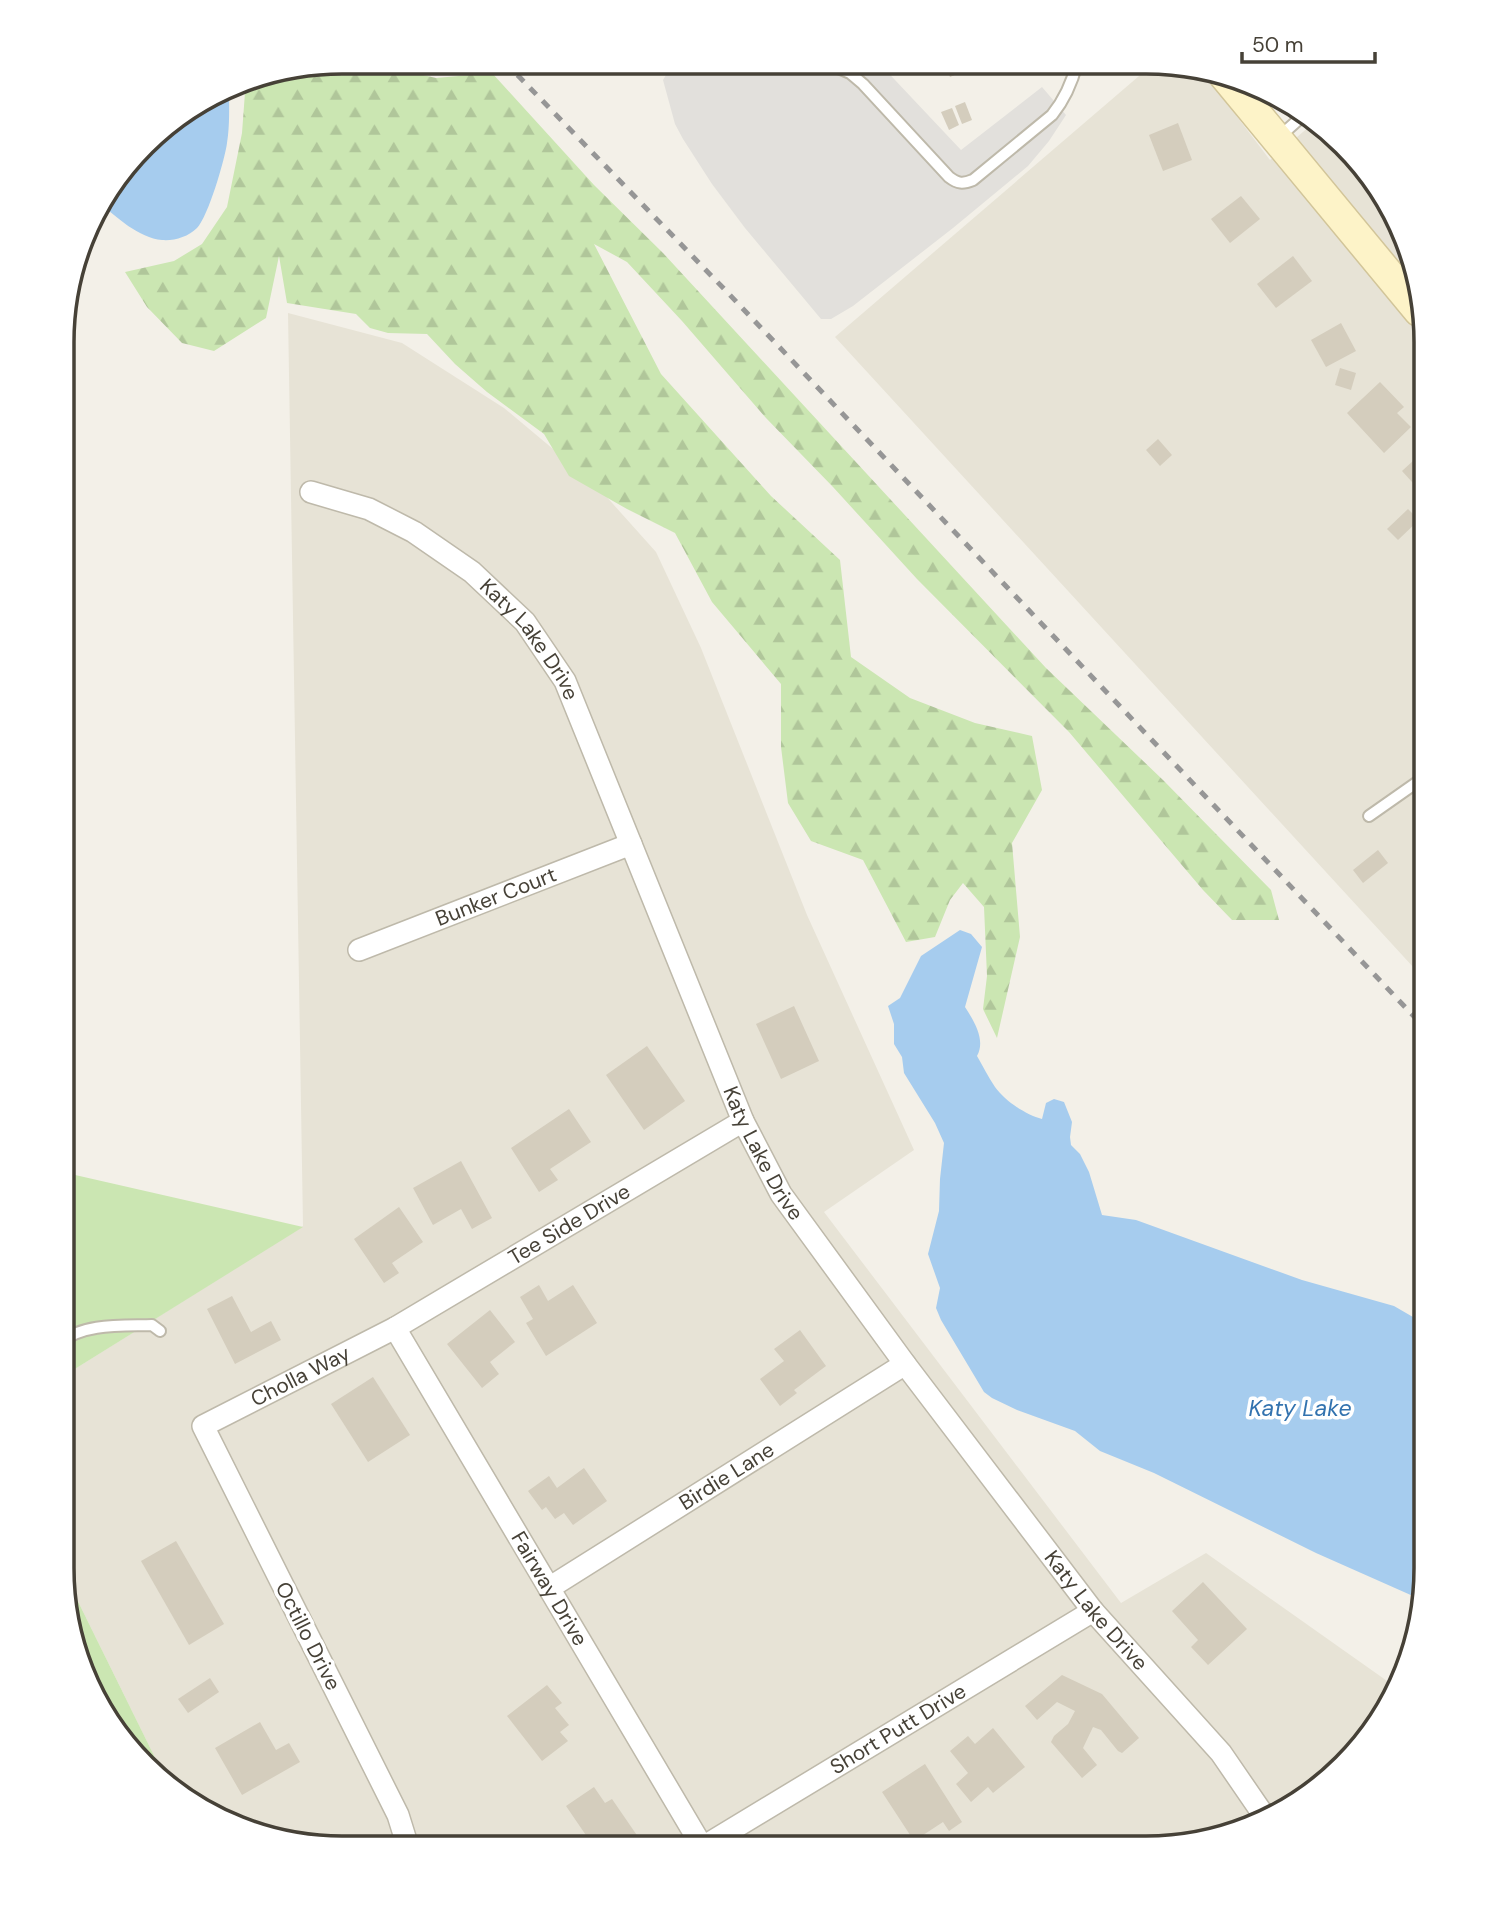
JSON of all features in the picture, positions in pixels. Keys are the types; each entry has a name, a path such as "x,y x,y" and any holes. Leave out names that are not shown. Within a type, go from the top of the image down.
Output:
{"main road":[{"path":"1236,90 1410,300"}],"street":[{"name":"Katy Lake Drive","path":"311,492 369,509 414,532 472,572 525,622 565,681 743,1121 781,1194 905,1364 1093,1611 1221,1753 1260,1811"},
{"name":"Bunker Court","path":"359,950 631,844"},
{"name":"Tee Side Drive","path":"396,1328 743,1121"},
{"name":"Cholla Way","path":"203,1426 396,1328"},
{"name":"Fairway Drive","path":"396,1328 697,1836"},
{"name":"Birdie Lane","path":"550,1588 905,1364"},
{"name":"Octillo Drive","path":"203,1426 398,1815 405,1836"},
{"name":"Short Putt Drive","path":"721,1836 1093,1611"}],"lane":[{"path":"851,74 863,83 949,177 956,183 964,184 973,180 1052,114 1062,103 1074,74"},
{"path":"1277,139 1297,121"},
{"path":"1370,816 1414,785"},
{"path":"74,1334 83,1330 152,1325 160,1331"}],"shaded area":[{"path":"667,74 889,74 961,150 1042,87 1066,115 1028,166 853,306 831,319 821,319 712,184 675,124 663,80"},
{"path":"1141,74 1163,74 1211,82 1270,160 1308,128 1347,165 1378,208 1393,239 1408,289 1413,324 1414,968 835,337"},
{"path":"288,313 402,343 504,408 596,485 656,552 701,648 807,915 914,1150 824,1212 1121,1603 1206,1553 1388,1682 1378,1702 1347,1745 1309,1781 1280,1801 1232,1822 1163,1836 324,1836 272,1827 239,1816 207,1801 158,1763 75,1596 74,1369 303,1226"}],"green space":[{"path":"324,74 419,74 436,78 493,74 594,185 663,253 1046,668 1163,780 1271,890 1279,920 1232,920 1203,890 1069,732 917,579 766,418 627,262 594,244 661,374 771,496 840,560 851,657 910,698 975,723 1032,736 1042,790 1012,843 1020,937 997,1038 983,1009 987,976 984,907 963,883 950,900 935,937 906,942 863,860 811,841 788,803 781,747 781,684 712,602 675,533 569,476 544,434 487,392 455,364 427,334 388,333 370,328 356,314 287,303 279,256 266,318 214,351 182,343 147,307 125,272 174,261 202,244 227,207 242,133 245,92 289,79"},
{"path":"74,1175 303,1227 74,1370"},
{"path":"75,1596 158,1763 129,1732 101,1687 83,1638"}],"water":[{"path":"229,98 229,129 223,161 206,212 197,228 176,239 153,238 128,226 108,210 109,207 129,178 152,152 178,129 207,109"},
{"name":"Katy Lake","path":"960,930 971,934 982,947 965,1007 980,1037 977,1056 999,1092 1023,1111 1042,1119 1046,1103 1054,1099 1064,1102 1072,1122 1071,1145 1080,1154 1089,1172 1102,1215 1136,1220 1302,1280 1394,1306 1414,1318 1412,1596 1316,1553 1154,1473 1100,1451 1075,1431 1017,1410 984,1392 936,1308 940,1288 928,1254 939,1211 944,1143 935,1123 904,1073 902,1057 894,1044 894,1024 888,1006 900,998 921,956"}],"building":[{"path":"965,102 972,120 962,124 955,106"},
{"path":"952,108 959,125 949,130 941,112"},
{"path":"1178,123 1192,160 1163,171 1149,135"},
{"path":"1241,196 1260,219 1230,243 1211,219"},
{"path":"1293,256 1312,281 1276,308 1257,284"},
{"path":"1341,323 1356,351 1326,367 1311,340"},
{"path":"1340,368 1356,373 1351,390 1335,385"},
{"path":"1380,382 1404,407 1397,413 1411,427 1384,453 1347,413"},
{"path":"1158,439 1172,455 1160,466 1146,450"},
{"path":"1414,460 1414,484 1402,471"},
{"path":"1408,509 1414,515 1414,525 1398,540 1387,529"},
{"path":"1378,850 1388,863 1363,883 1353,870"},
{"path":"794,1006 819,1061 781,1079 756,1024"},
{"path":"647,1046 685,1101 644,1130 606,1075"},
{"path":"569,1109 591,1142 550,1169 558,1180 539,1192 511,1148"},
{"path":"461,1161 492,1218 472,1229 461,1209 433,1225 413,1188"},
{"path":"399,1207 423,1242 392,1263 399,1273 384,1283 354,1239"},
{"path":"539,1285 548,1301 573,1285 597,1323 546,1356 526,1323 533,1319 520,1297"},
{"path":"232,1296 251,1332 271,1321 281,1340 235,1364 207,1309"},
{"path":"490,1310 515,1342 490,1362 499,1374 482,1388 447,1344"},
{"path":"800,1330 826,1366 794,1390 797,1393 780,1406 760,1379 784,1361 774,1349"},
{"path":"373,1377 410,1435 368,1462 331,1404"},
{"path":"584,1468 607,1501 573,1525 564,1513 555,1519 546,1507 542,1510 528,1491 549,1476 557,1488"},
{"path":"176,1541 224,1624 189,1645 141,1561"},
{"path":"1203,1582 1247,1629 1208,1665 1191,1647 1198,1640 1172,1611"},
{"path":"1062,1675 1102,1694 1139,1738 1122,1753 1101,1730 1093,1727 1083,1748 1097,1765 1082,1778 1051,1742 1068,1724 1075,1711 1057,1702 1037,1720 1025,1706"},
{"path":"210,1678 219,1692 188,1713 178,1699"},
{"path":"547,1685 562,1703 555,1708 569,1725 560,1732 568,1741 542,1761 507,1716"},
{"path":"260,1722 276,1750 289,1743 300,1762 242,1795 215,1748"},
{"path":"993,1728 1025,1767 993,1793 988,1787 971,1802 956,1784 968,1773 950,1751 968,1736 975,1744"},
{"path":"925,1764 962,1822 949,1831 943,1822 922,1836 911,1836 882,1792"},
{"path":"594,1787 605,1803 612,1799 637,1836 586,1836 566,1806"}],"railway":[{"path":"517,74 729,294 1414,1016"}]}
